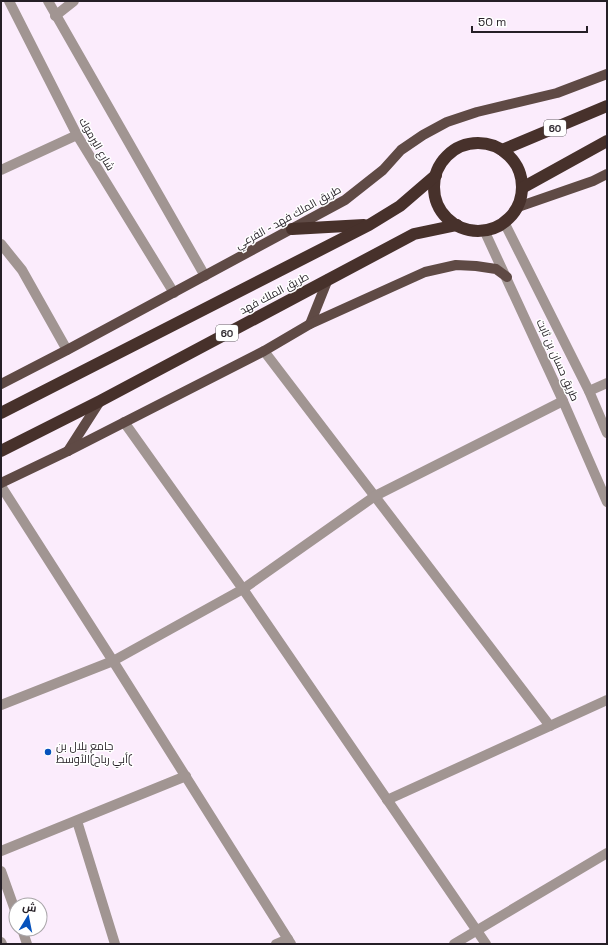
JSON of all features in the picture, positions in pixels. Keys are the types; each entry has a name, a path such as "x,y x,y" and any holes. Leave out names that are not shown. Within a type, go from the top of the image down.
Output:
{"highway":[{"name":"60","path":"502,150 607,106"},
{"path":"522,188 607,141"},
{"path":"480,143 495,146 502,150 507,153 517,165 522,179 522,194 518,207 509,218 498,226 484,230 470,230 457,225 446,216 438,204 434,190 436,175 442,162 452,151 465,145 480,143"},
{"name":"طريق الملك فهد","path":"1,413 369,225 400,206 436,175"},
{"path":"292,229 369,225"},
{"name":"طريق الملك فهد","path":"1,451 100,401 414,234 457,225"}],"main road":[{"name":"طريق الملك فهد - الفرعي","path":"1,384 68,350 345,200 383,170 401,150 423,135 447,122 477,112 557,93 607,74"},
{"path":"518,207 593,181 607,174"},
{"path":"1,483 68,451 264,351 310,324 425,272 456,266 476,266 496,270 507,277"},
{"path":"310,324 328,279"},
{"path":"68,451 100,401"}],"street":[{"name":"شارع اليرموك","path":"9,1 77,135 174,293"},
{"path":"48,1 55,16 205,276"},
{"path":"55,16 74,1"},
{"path":"1,170 77,135"},
{"name":"طريق حسان بن ثابت","path":"504,222 590,392 607,433"},
{"name":"طريق حسان بن ثابت","path":"484,230 507,277 607,502"},
{"path":"1,244 22,270 68,350"},
{"path":"264,351 550,726"},
{"path":"590,392 607,383"},
{"path":"1,705 113,661 243,589 376,496 563,401"},
{"path":"124,422 243,589 486,944"},
{"path":"1,486 290,941 276,944"},
{"path":"387,800 607,700"},
{"path":"1,852 186,776"},
{"path":"77,821 115,944"},
{"path":"454,944 607,853"},
{"path":"1,871 10,897"}],"place":[{"name":"جامع بلال بن أبي رباح)الأوسط(","path":"48,752"}]}
